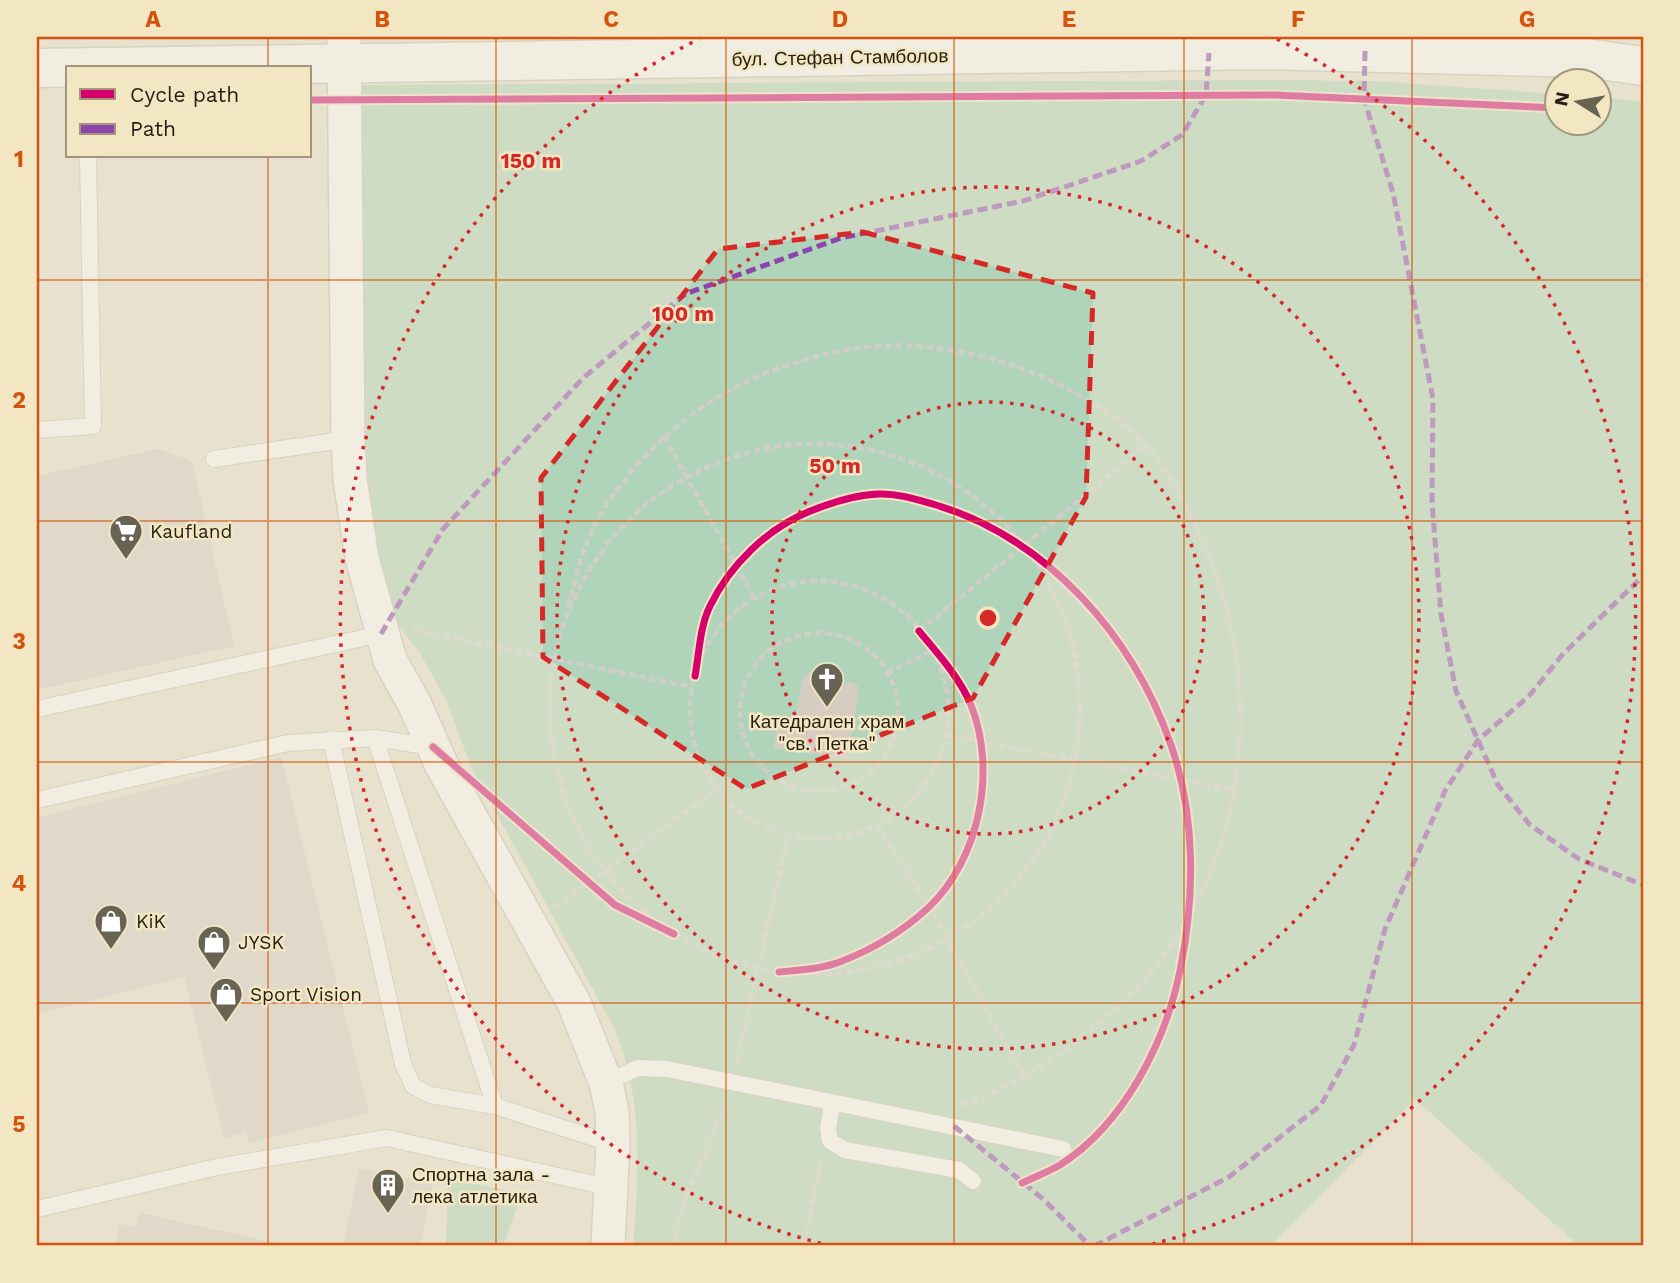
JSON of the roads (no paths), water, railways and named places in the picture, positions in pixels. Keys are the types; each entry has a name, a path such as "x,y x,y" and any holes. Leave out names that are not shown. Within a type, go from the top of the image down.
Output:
{"main road":[{"name":"бул. Стефан Стамболов","path":"115,66 344,51 1266,43 1586,58 1643,66"},
{"name":"бул. Стефан Стамболов","path":"37,68 66,68"}],"street":[{"path":"344,51 348,439 350,479 362,558 381,634 433,747 529,926 574,1003 606,1083 612,1111 613,1144 608,1246"}],"lane":[{"path":"37,430 93,426 88,158"},
{"path":"214,459 348,439"},
{"path":"37,709 381,634"},
{"path":"375,738 495,1106"},
{"path":"37,800 288,743 375,738 433,747"},
{"path":"331,739 403,1064 413,1086 430,1095 495,1106 613,1144"},
{"path":"606,1083 637,1068 682,1072 1063,1149"},
{"path":"832,1103 828,1129 830,1141 845,1150 959,1170 973,1181"},
{"path":"37,1209 217,1167 387,1138 612,1188"}],"place":[{"name":"Kaufland","path":"126,561"},
{"name":"Катедрален храм \"св. Петка\"","path":"827,709"},
{"name":"KiK","path":"111,951"},
{"name":"JYSK","path":"214,972"},
{"name":"Sport Vision","path":"226,1024"},
{"name":"Спортна зала - лека атлетика","path":"388,1215"}]}
